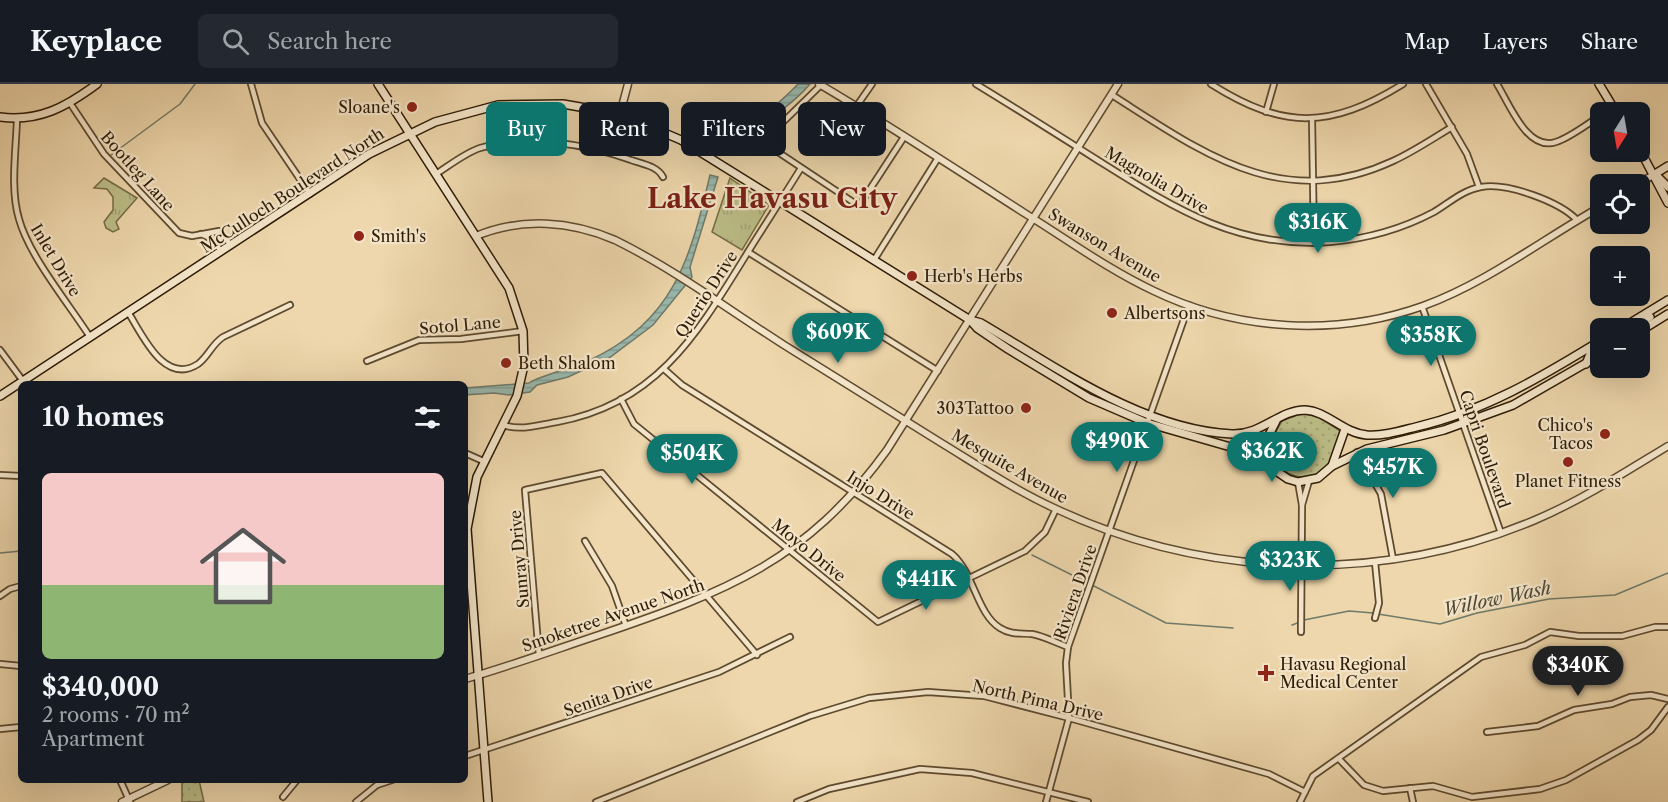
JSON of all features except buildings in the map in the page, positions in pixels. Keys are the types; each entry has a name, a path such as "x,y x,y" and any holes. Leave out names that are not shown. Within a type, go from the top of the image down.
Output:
{"main road":[{"path":"0,117 16,119 42,115 70,104 97,84"},
{"path":"378,84 509,288 523,331 522,380 513,408 483,461 473,492 468,523"},
{"path":"1599,84 1608,102"},
{"name":"McCulloch Boulevard North","path":"22,381 369,154 409,132 457,114 498,105 562,104 579,107"},
{"name":"McCulloch Boulevard North","path":"669,135 681,140 970,320"},
{"path":"1648,162 1668,203"},
{"path":"1655,174 1668,166"},
{"path":"1655,174 1668,188"},
{"path":"1639,318 1666,302"},
{"path":"1647,318 1666,302"},
{"path":"1650,325 1668,314"},
{"path":"970,320 977,328 1054,378 1106,406 1147,423 1224,444 1258,457 1284,476 1298,482 1308,481 1324,474 1332,466 1357,453 1463,424 1513,405 1590,361"},
{"path":"970,320 981,323 1081,383 1150,414 1201,429 1234,434 1256,430 1289,413 1308,410 1345,429 1366,435 1389,433 1460,415 1533,382 1590,347"},
{"path":"1586,364 1590,354"},
{"path":"1054,378 1061,377 1076,385 1081,383"},
{"name":"McCulloch Boulevard North","path":"0,396 18,384"},
{"path":"1258,457 1276,421"},
{"path":"1332,466 1345,429"},
{"path":"468,542 488,802"}],"street":[{"path":"252,84 262,123 310,194"},
{"path":"623,102 628,84"},
{"path":"859,102 872,84"},
{"name":"Magnolia Drive","path":"976,84 1165,202 1203,222 1266,239 1314,243 1352,239 1394,229 1434,212 1479,187"},
{"name":"Smoketree Avenue North","path":"468,678 626,626 708,596 742,580 790,550 854,492 906,421 1118,84"},
{"path":"1210,84 1241,102 1266,112 1311,118 1338,115 1361,108 1403,84"},
{"path":"1266,112 1274,84"},
{"path":"1426,84 1467,154 1479,187 1510,188 1563,207 1577,220"},
{"path":"1497,84 1527,134 1538,142 1557,142 1590,122"},
{"path":"820,85 780,125 760,140 859,206 904,137"},
{"name":"Swanson Avenue","path":"820,85 848,102"},
{"path":"1112,94 1199,150 1229,165 1277,178 1313,180 1344,177 1376,168 1407,154 1452,127"},
{"name":"Bootleg Lane","path":"70,104 104,154 167,222 185,236 219,231 231,245"},
{"path":"1311,118 1314,243"},
{"name":"Inlet Drive","path":"16,119 16,204 19,221 28,242 90,337"},
{"name":"Swanson Avenue","path":"886,126 1127,277 1189,305 1240,320 1301,326 1361,321 1422,306 1476,282 1590,213"},
{"path":"436,174 481,148 551,142 610,153 655,168 663,177"},
{"path":"874,260 938,158"},
{"name":"Querio Drive","path":"503,425 519,428 563,421 621,399 664,369 695,335 801,168"},
{"path":"1650,177 1655,174"},
{"name":"Mesquite Avenue","path":"476,236 506,226 534,223 589,230 624,244 1003,481 1056,509 1109,531 1197,555 1256,564 1301,566 1375,562 1453,547 1501,533 1582,497 1668,446"},
{"name":"Bootleg Lane","path":"201,234 212,238 221,251"},
{"path":"748,252 938,371"},
{"path":"128,312 162,362 179,369 200,363 215,342 223,337 290,305"},
{"name":"Riviera Drive","path":"1046,802 1069,718 1066,663 1068,647 1189,305"},
{"name":"Capri Boulevard","path":"1422,306 1501,533"},
{"name":"Sotol Lane","path":"367,361 419,340 461,339 523,331"},
{"path":"0,350 22,381"},
{"name":"Injo Drive","path":"664,369 682,385 952,554 970,579 988,616 1002,629 1016,634 1033,634 1068,647"},
{"name":"Moyo Drive","path":"621,399 634,424 878,622 1025,551 1044,532 1056,509"},
{"path":"1357,453 1381,494 1393,559"},
{"path":"468,454 483,461"},
{"name":"Sunray Drive","path":"539,655 525,490 602,473 757,655"},
{"path":"0,475 18,476"},
{"path":"1302,505 1308,481"},
{"path":"1298,482 1302,505 1301,632"},
{"path":"585,541 612,586 626,626"},
{"path":"1375,562 1378,608 1376,618"},
{"path":"0,596 18,587"},
{"path":"1300,802 1313,776 1481,657 1524,645 1550,632 1579,636 1622,636 1655,627 1668,627"},
{"name":"Senita Drive","path":"468,755 719,672 790,637"},
{"path":"0,664 18,666"},
{"name":"North Pima Drive","path":"596,802 810,716 869,698 928,692 984,696 1069,718 1269,774 1305,792"},
{"path":"1487,732 1538,726 1581,708 1612,704 1630,697 1657,695 1668,699"},
{"path":"1339,759 1354,777 1373,789 1395,791 1433,786 1465,796 1540,789 1566,780 1638,740 1663,717 1668,707"},
{"path":"0,729 18,727"},
{"path":"796,802 829,789 921,769 972,773 1088,802"},
{"path":"121,783 127,801 162,783"},
{"path":"283,797 295,783"},
{"path":"356,802 377,785 383,783"},
{"path":"1410,789 1413,802"},
{"path":"1489,795 1490,802"}],"green space":[{"path":"104,178 137,198 116,222 119,229 113,232 106,228 104,222 113,210 113,197 107,189 94,188"},
{"path":"730,178 769,205 742,250 712,232"},
{"path":"1302,413 1318,417 1342,432 1330,463 1314,476 1296,476 1286,472 1262,455 1282,421"},
{"path":"182,783 200,783 204,802 182,802"}],"water":[{"path":"798,84 810,84 786,107 786,102 780,101"},
{"path":"710,175 718,177 690,267 692,277 653,325 609,358 568,377 537,385 530,392 509,395 494,393 468,395 468,388 529,383 583,363 617,345 641,327 674,285 695,234"}],"waterway":[{"path":"111,155 180,104 195,84"},
{"path":"0,553 18,551"},
{"name":"Willow Wash","path":"1032,555 1088,583"},
{"name":"Willow Wash","path":"1378,614 1440,624 1477,613 1549,599 1615,595 1668,573"},
{"name":"Willow Wash","path":"1092,585 1166,623 1233,628"},
{"name":"Willow Wash","path":"1304,620 1349,611 1373,613"},
{"name":"Willow Wash","path":"1292,625 1300,622"}],"place":[{"name":"Sloane's","path":"412,107"},
{"name":"Smith's","path":"359,236"},
{"name":"Herb's Herbs","path":"912,276"},
{"name":"Albertsons","path":"1112,313"},
{"name":"Beth Shalom","path":"506,363"},
{"name":"303Tattoo","path":"1026,408"},
{"name":"Chico's Tacos","path":"1605,434"},
{"name":"Planet Fitness","path":"1568,462"},
{"name":"Havasu Regional Medical Center","path":"1266,673"}],"district":[{"name":"Lake Havasu City","path":"772,198"}]}
